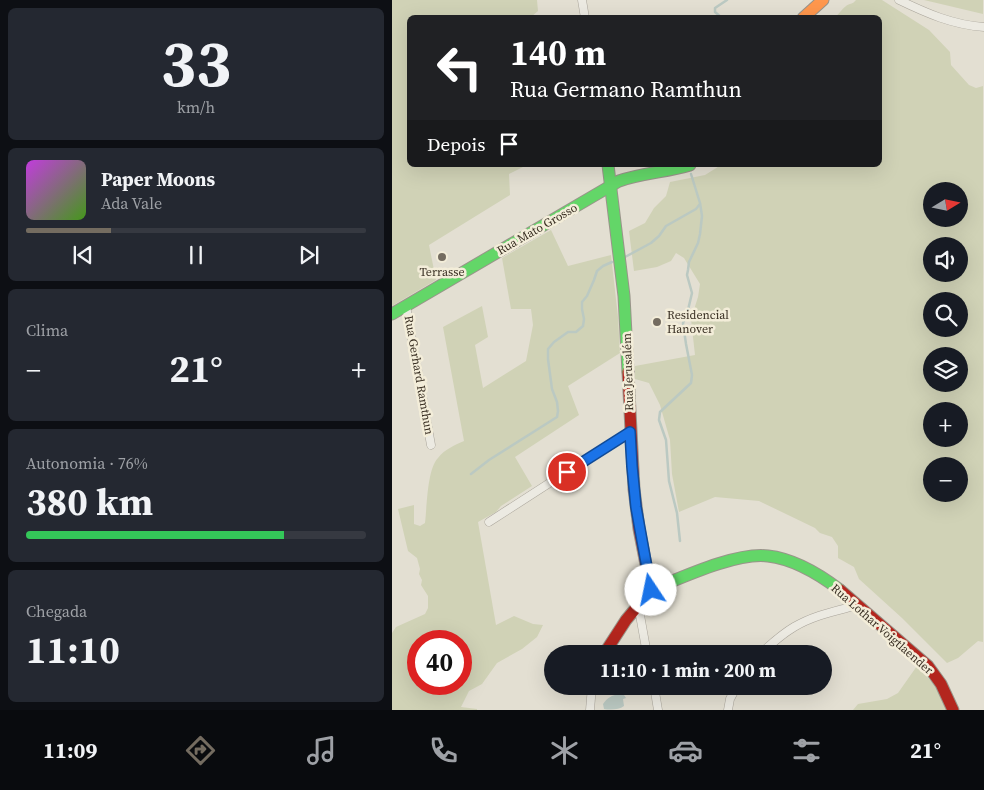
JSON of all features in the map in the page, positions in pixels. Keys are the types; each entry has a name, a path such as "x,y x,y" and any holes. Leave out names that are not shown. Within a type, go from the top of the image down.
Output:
{"street":[{"path":"582,0 584,15"},
{"path":"806,15 823,0"},
{"path":"899,0 942,19 984,27"},
{"name":"Rua Jerusalém","path":"608,167 624,296 630,432 636,507 651,590"},
{"name":"Rua Mato Grosso","path":"392,314 610,186 627,178 682,167"},
{"name":"Rua Gerhard Ramthun","path":"406,306 431,445"},
{"path":"489,522 630,432"},
{"name":"Rua Lothar Voigtlaender","path":"651,590 680,578 746,556 768,556 789,561 833,585 932,670 943,685 953,710"},
{"path":"609,645 638,604 651,590"},
{"path":"638,604 645,645"},
{"path":"770,645 795,626 819,616 858,605"},
{"path":"590,710 591,695"},
{"path":"656,695 658,710"},
{"path":"728,710 732,695"}],"green space":[{"path":"392,0 537,0 538,11 533,15 407,15 407,167 523,167 509,174 510,195 429,245 436,280 392,306"},
{"path":"856,0 882,0 929,30 950,52 951,65 969,85 976,88 983,86 983,642 978,641 958,658 947,663 859,579 854,567 838,558 838,546 832,537 820,533 815,528 759,501 715,497 679,512 672,474 670,440 660,405 649,383 635,379 635,366 695,355 691,319 700,284 684,258 676,253 671,261 657,267 634,271 629,231 645,223 654,208 666,196 670,182 705,175 718,167 882,167 882,15 837,15"},
{"path":"924,0 983,0 983,14"},
{"path":"551,230 568,266 611,255 620,353 568,386 579,415 515,457 532,486 501,506 496,512 478,522 496,625 514,616 533,624 543,625 537,637 522,649 497,663 482,684 472,689 472,630 407,630 407,695 467,695 461,707 477,710 392,710 392,633 396,627 425,614 428,608 428,596 421,585 422,580 419,574 420,569 417,558 408,551 398,509 414,505 414,524 420,526 425,523 427,498 434,463 444,452 464,441 443,327 482,306 488,337 475,345 483,388 526,361 533,325 531,309 511,309 502,258"},
{"path":"917,666 941,692 950,710 853,710 858,704 887,699 898,693"}],"shaded area":[{"path":"624,695 626,698 623,699 624,706 604,709 603,704 612,696"}],"waterway":[{"path":"718,15 715,12 715,8 727,0"},
{"path":"680,541 677,513 669,481 666,440 659,420 660,412 691,383 692,375 683,323 692,293 687,275 689,262 698,243 702,216 691,174"},
{"path":"625,257 651,243 666,226 696,209 700,204"},
{"path":"471,474 489,460 557,417 557,402 552,389 548,349 568,332 576,332 583,326 582,302 587,296 597,271 612,262"}],"traffic: fast":[{"path":"608,167 624,296 628,372"},
{"path":"392,314 619,181 681,167"},
{"path":"651,590 709,567 740,558 755,556 768,556 788,560 824,578 840,590"}],"traffic: slow":[{"path":"806,15 823,0"}],"traffic: jam":[{"path":"610,645 626,620 651,590 639,529 634,489 628,372"},
{"path":"840,590 928,666 941,684 953,710"}],"place":[{"name":"Terrasse","path":"442,257"},
{"name":"Residencial Hanover","path":"657,322"}],"route":[{"path":"567,472 630,432 636,507 651,590"}]}
